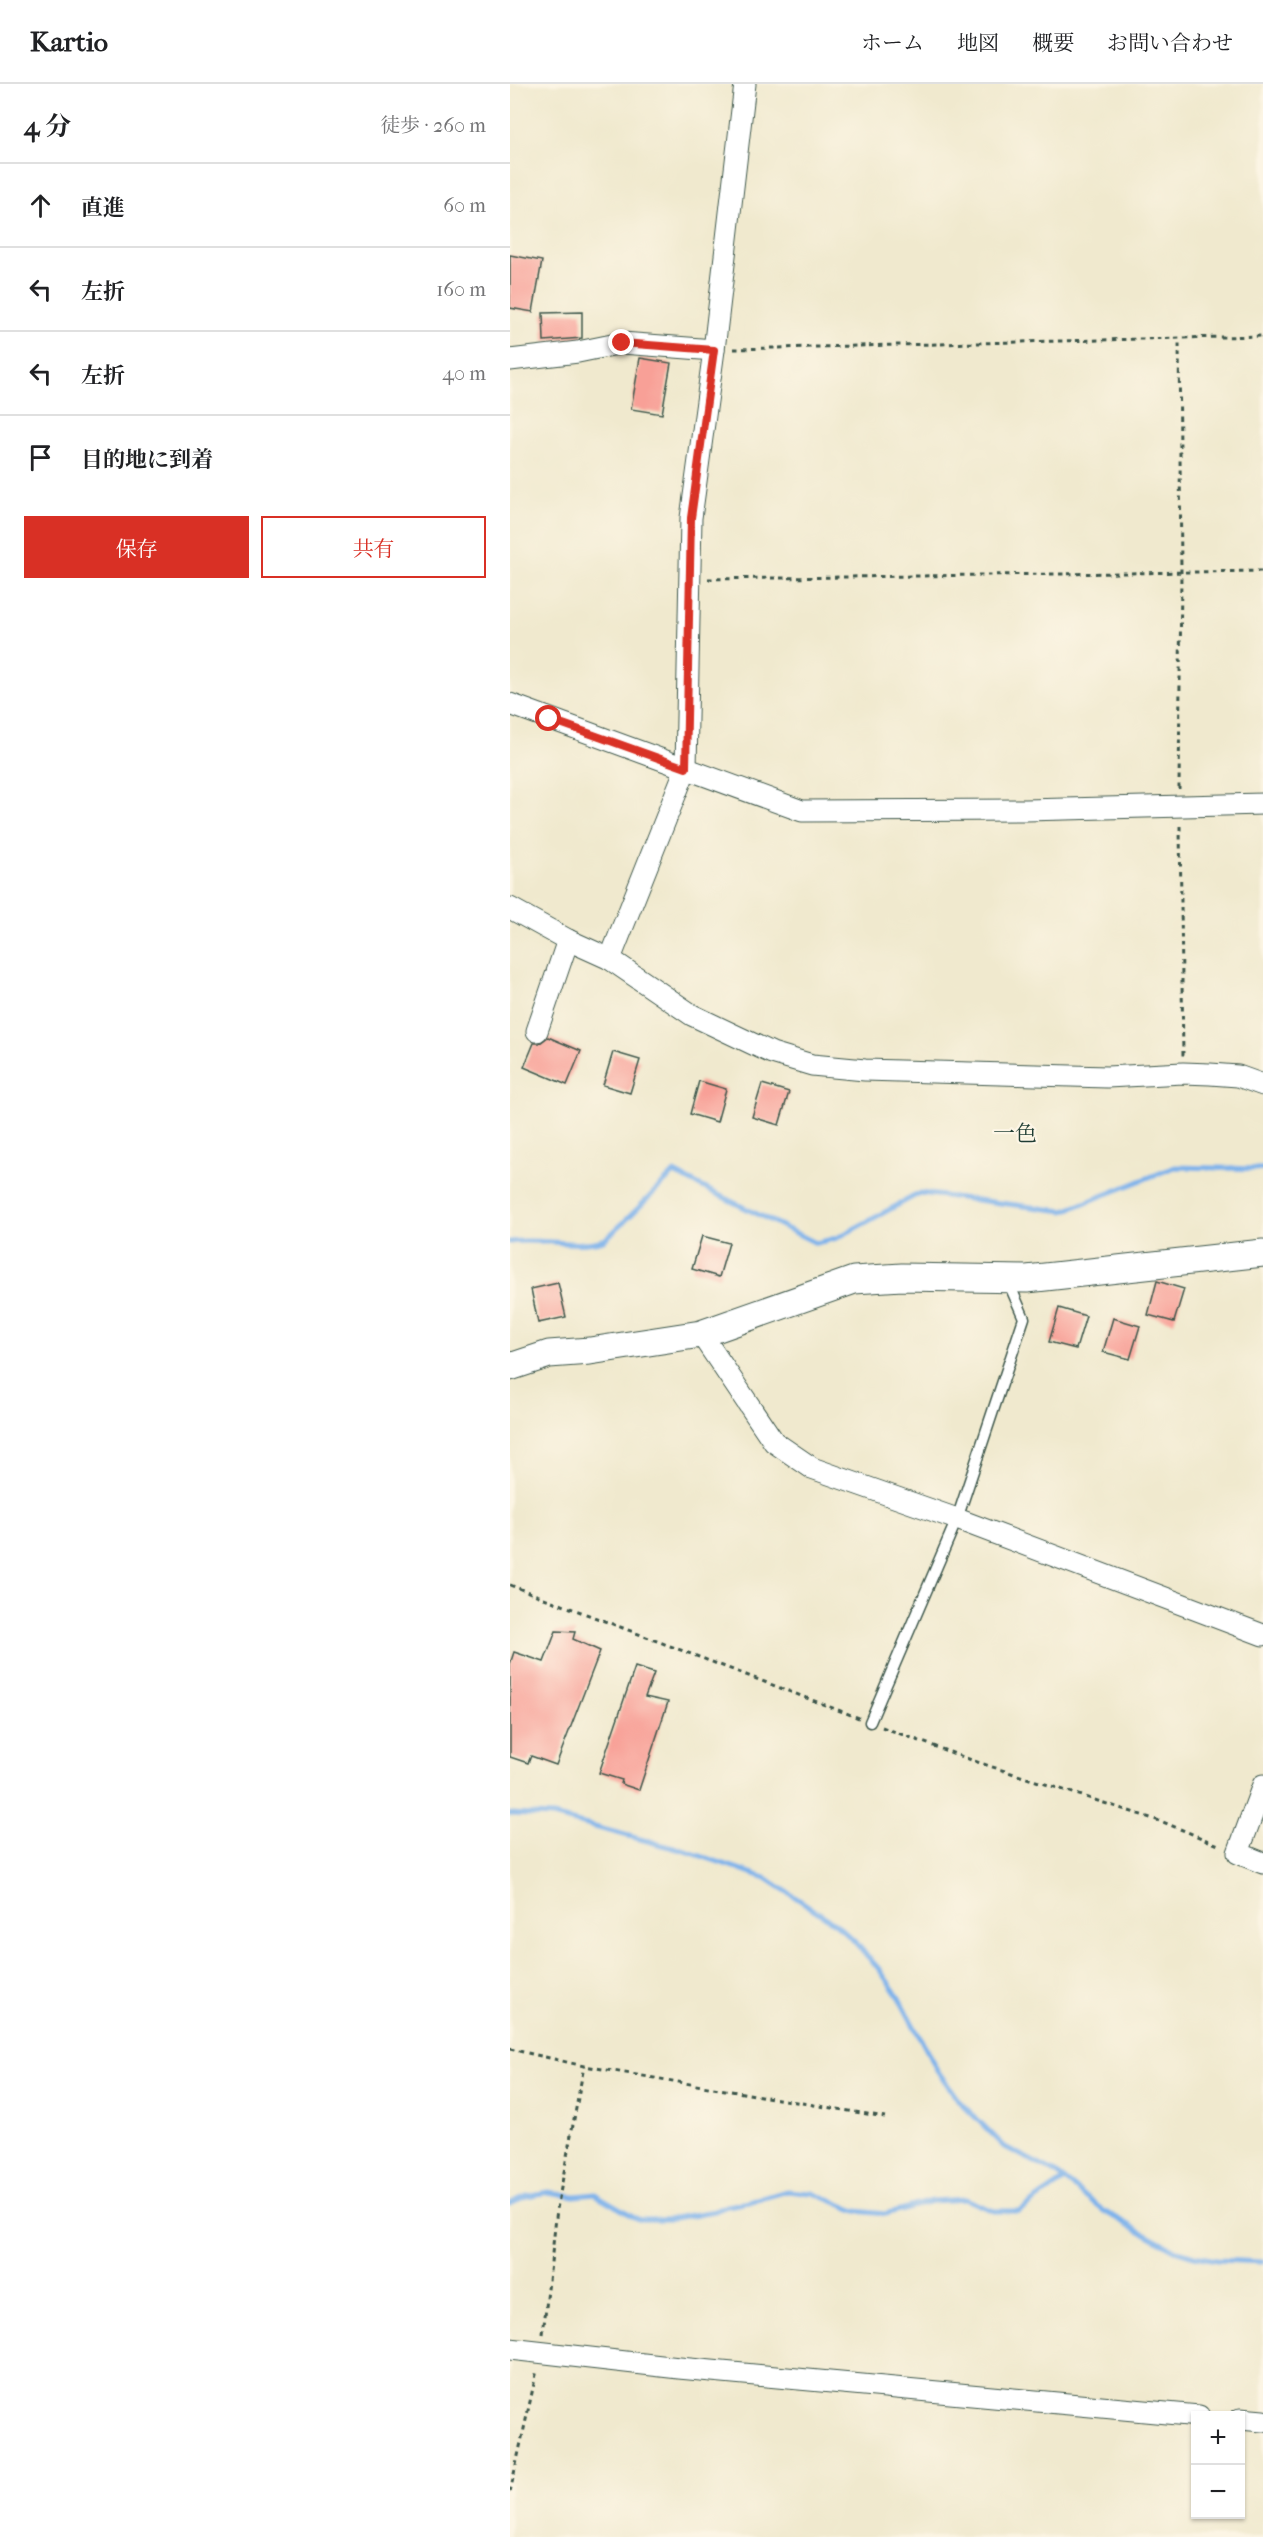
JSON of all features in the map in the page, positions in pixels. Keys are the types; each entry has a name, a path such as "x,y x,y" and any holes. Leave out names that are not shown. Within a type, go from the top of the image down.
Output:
{"street":[{"path":"610,959 686,768 691,518 714,350 745,84"},
{"path":"510,360 578,352 622,343 714,350"},
{"path":"510,704 802,811 1026,810 1263,804"},
{"path":"510,908 568,940 610,959 692,1015 772,1053 812,1065 865,1070 1107,1077 1183,1073 1238,1076 1263,1085"},
{"path":"537,1031 568,940"},
{"path":"510,1367 549,1354 590,1351 701,1334 854,1280 902,1276 1027,1280 1263,1253"},
{"path":"701,1334 774,1442 812,1468 957,1519 1263,1635"},
{"path":"1263,1785 1238,1853 1263,1863"},
{"path":"510,2349 679,2368 1191,2414"},
{"path":"1245,2419 1263,2421"}],"lane":[{"path":"870,1722 957,1519 1024,1317 1007,1279"}],"path":[{"path":"714,350 1263,336"},
{"path":"1179,338 1181,572 1179,806 1183,1073"},
{"path":"689,580 1263,571"},
{"path":"510,2049 584,2066 885,2117"},
{"path":"557,2209 584,2066"}],"building":[{"path":"510,255 542,261 533,312 510,308"},
{"path":"582,312 582,338 544,341 543,313"},
{"path":"640,358 671,363 662,414 631,409"},
{"path":"548,1037 581,1051 567,1085 524,1067 534,1043 540,1043"},
{"path":"613,1052 640,1060 630,1093 603,1085"},
{"path":"699,1081 726,1089 717,1122 690,1114"},
{"path":"762,1084 789,1092 779,1125 752,1117"},
{"path":"702,1236 729,1243 719,1277 692,1269"},
{"path":"1157,1281 1184,1289 1174,1322 1148,1315"},
{"path":"558,1283 566,1317 538,1323 531,1289"},
{"path":"1059,1308 1086,1316 1076,1349 1049,1342"},
{"path":"1113,1318 1140,1326 1130,1359 1103,1352"},
{"path":"556,1631 575,1632 573,1639 600,1651 556,1765 531,1756 528,1763 510,1757 510,1664 514,1652 544,1662"},
{"path":"635,1667 654,1673 645,1697 668,1702 639,1790 621,1784 622,1780 599,1773"}],"waterway":[{"path":"510,1242 580,1243 603,1240 674,1173 816,1243 837,1238 920,1193 1064,1211 1175,1167 1263,1169"},
{"path":"510,1814 553,1816 689,1852 766,1878 836,1924 879,1969 898,1996 937,2070 959,2101 1005,2147 1056,2173 1104,2211 1175,2250 1217,2260 1263,2262"},
{"path":"510,2203 526,2196 548,2192 574,2196 595,2194 638,2219 668,2219 715,2211 787,2191 813,2193 856,2211 885,2214 931,2201 965,2199 993,2211 1019,2211 1065,2180"}],"district":[{"name":"一色","path":"1015,1133"}],"route":[{"path":"549,719 686,768 691,518 714,350 622,343"}]}
